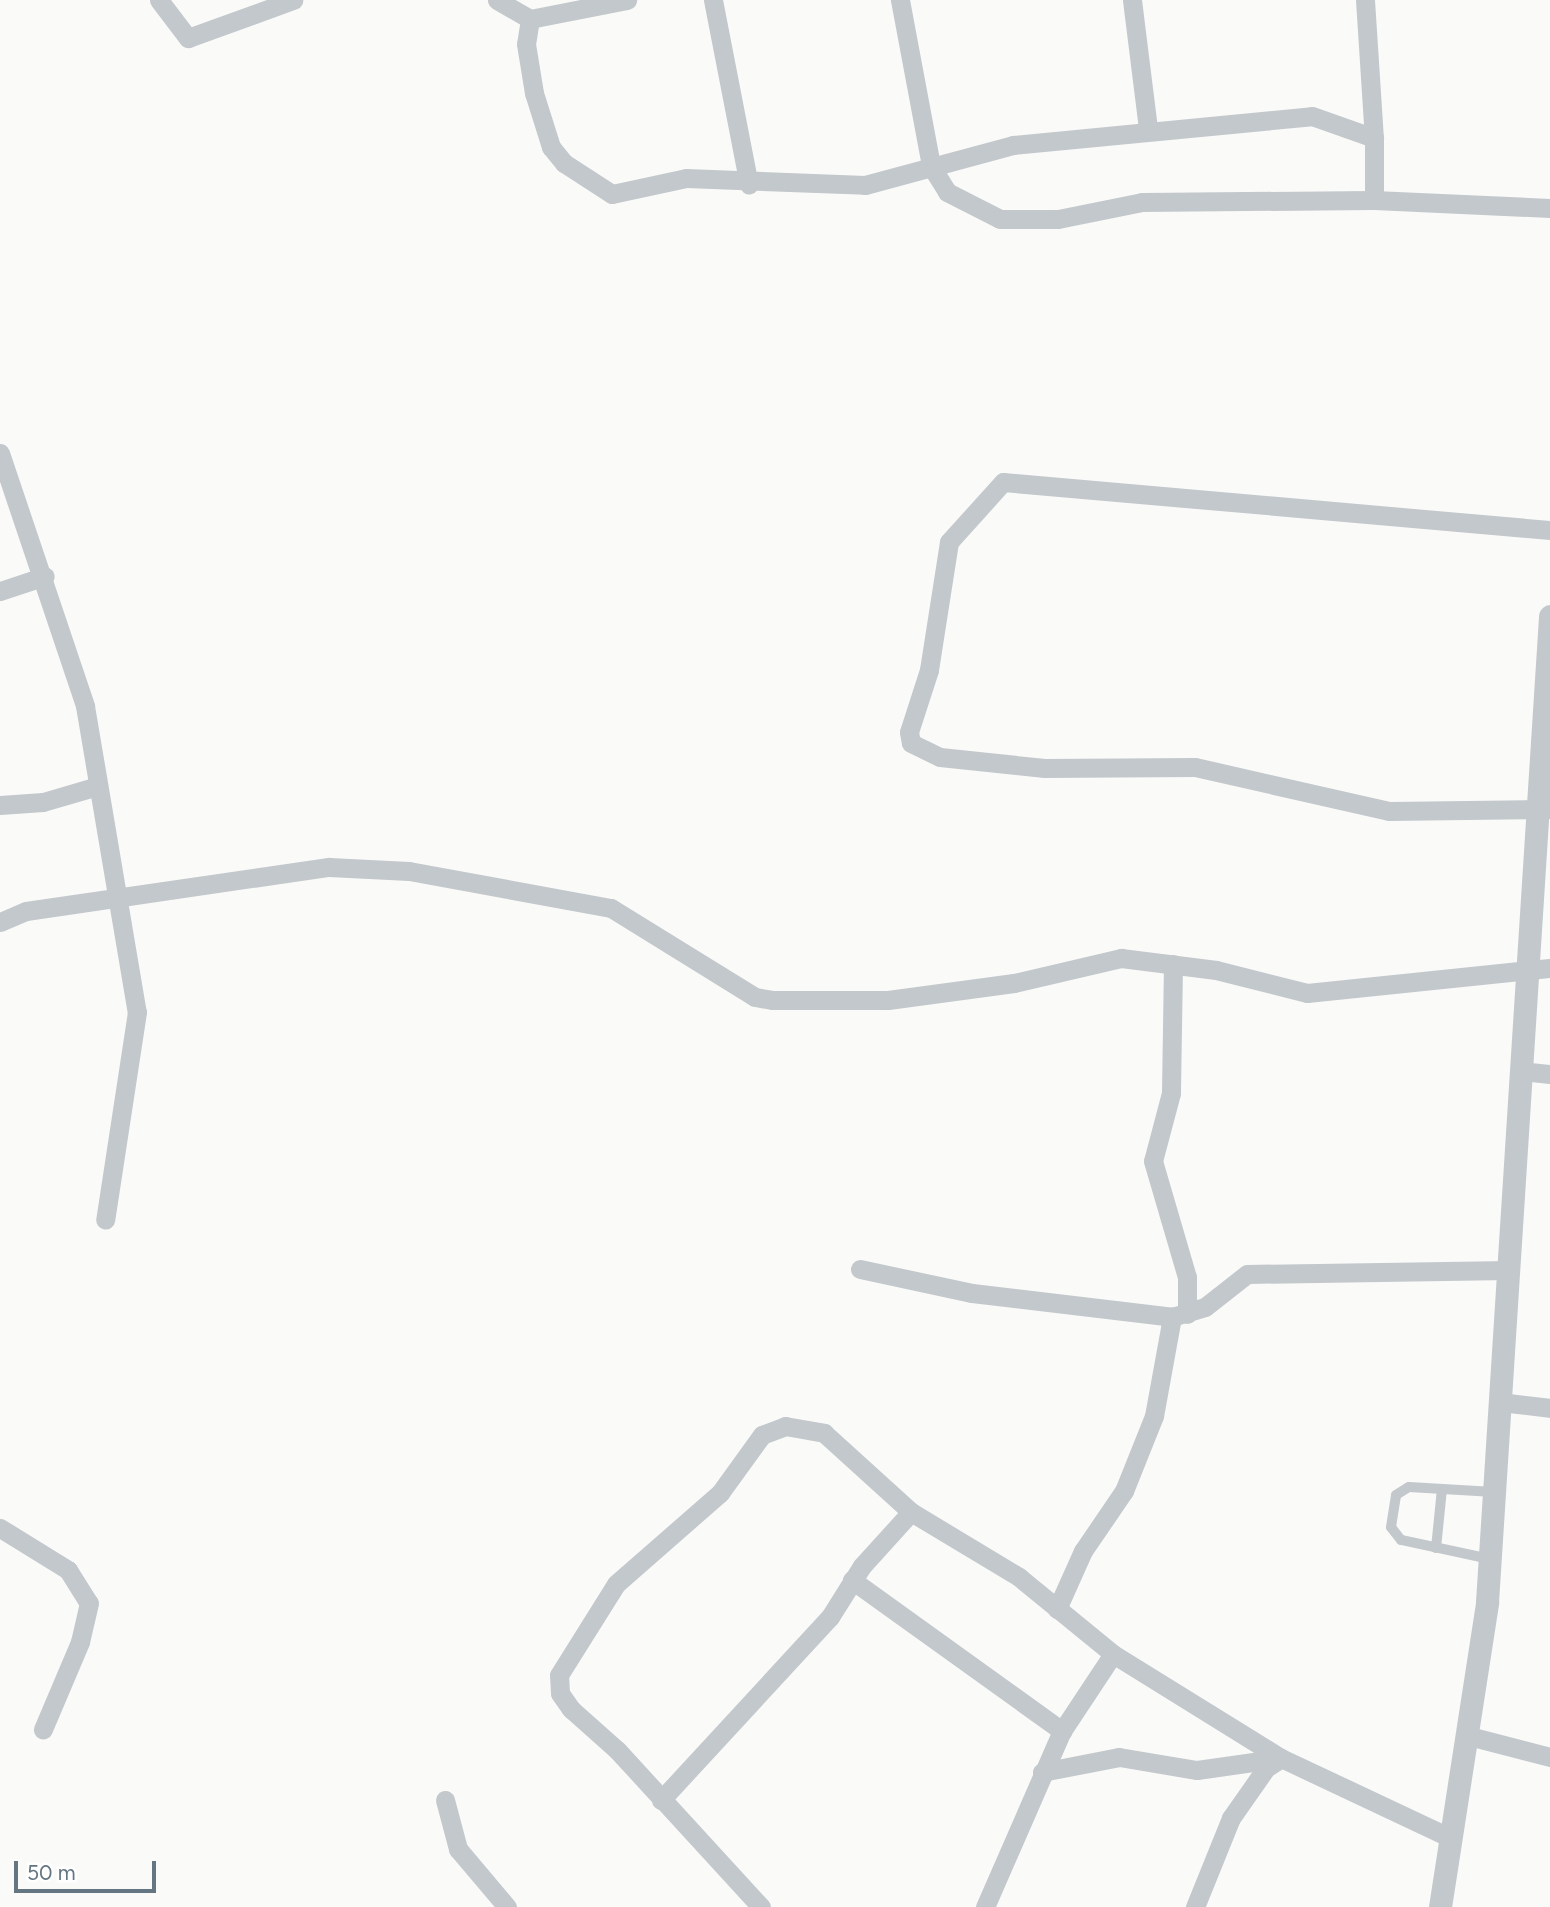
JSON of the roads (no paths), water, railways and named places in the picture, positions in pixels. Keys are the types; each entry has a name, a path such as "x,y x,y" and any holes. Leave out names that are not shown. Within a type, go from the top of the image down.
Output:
{"street":[{"path":"159,0 188,38 293,0"},
{"path":"496,0 530,19 627,0"},
{"path":"713,0 749,185"},
{"path":"900,0 931,166 947,192 1000,219 1058,219 1142,202 1374,200 1550,208"},
{"path":"1132,0 1148,129"},
{"path":"1365,0 1374,138 1374,200"},
{"path":"530,19 526,44 534,93 544,130 564,163 612,194 686,178 749,185 865,185 1013,145 1148,129 1312,116 1374,138"},
{"path":"0,453 45,576 85,706 94,787 137,1012 105,1220"},
{"path":"1544,811 1390,811 1195,766 1044,768 940,757 911,743 909,732 929,670 949,542 1003,482 1550,530"},
{"path":"0,592 45,576"},
{"path":"1442,1906 1468,1736 1490,1559 1521,1071 1539,969 1550,616"},
{"path":"0,805 43,802 94,787"},
{"path":"0,922 26,911 114,900 305,867 409,871 611,908 755,997 772,1000 888,1000 1014,983 1109,959 1173,964 1307,993 1539,969"},
{"path":"1056,1609 1083,1551 1124,1491 1154,1416 1180,1315 1186,1277 1153,1161 1171,1093 1173,964"},
{"path":"1521,1071 1550,1074"},
{"path":"860,1269 972,1293 1180,1315 1247,1274 1509,1270"},
{"path":"1500,1402 1550,1408"},
{"path":"761,1907 560,1693 559,1675 572,1647 616,1584 719,1493 762,1435 785,1426 824,1433 911,1512 1019,1577 1113,1654 1281,1758 1451,1838"},
{"path":"661,1800 830,1617 852,1580 911,1512"},
{"path":"0,1528 68,1570 89,1603 80,1642 43,1729"},
{"path":"852,1580 1062,1731"},
{"path":"985,1907 1062,1731 1113,1654"},
{"path":"1468,1736 1550,1757"},
{"path":"1042,1772 1119,1757 1197,1770 1281,1758"},
{"path":"1195,1907 1231,1818 1266,1768 1281,1758"},
{"path":"445,1800 458,1849 507,1907"}],"lane":[{"path":"1436,1548 1442,1489"},
{"path":"1490,1559 1401,1540 1391,1527 1402,1490 1494,1492"}]}
